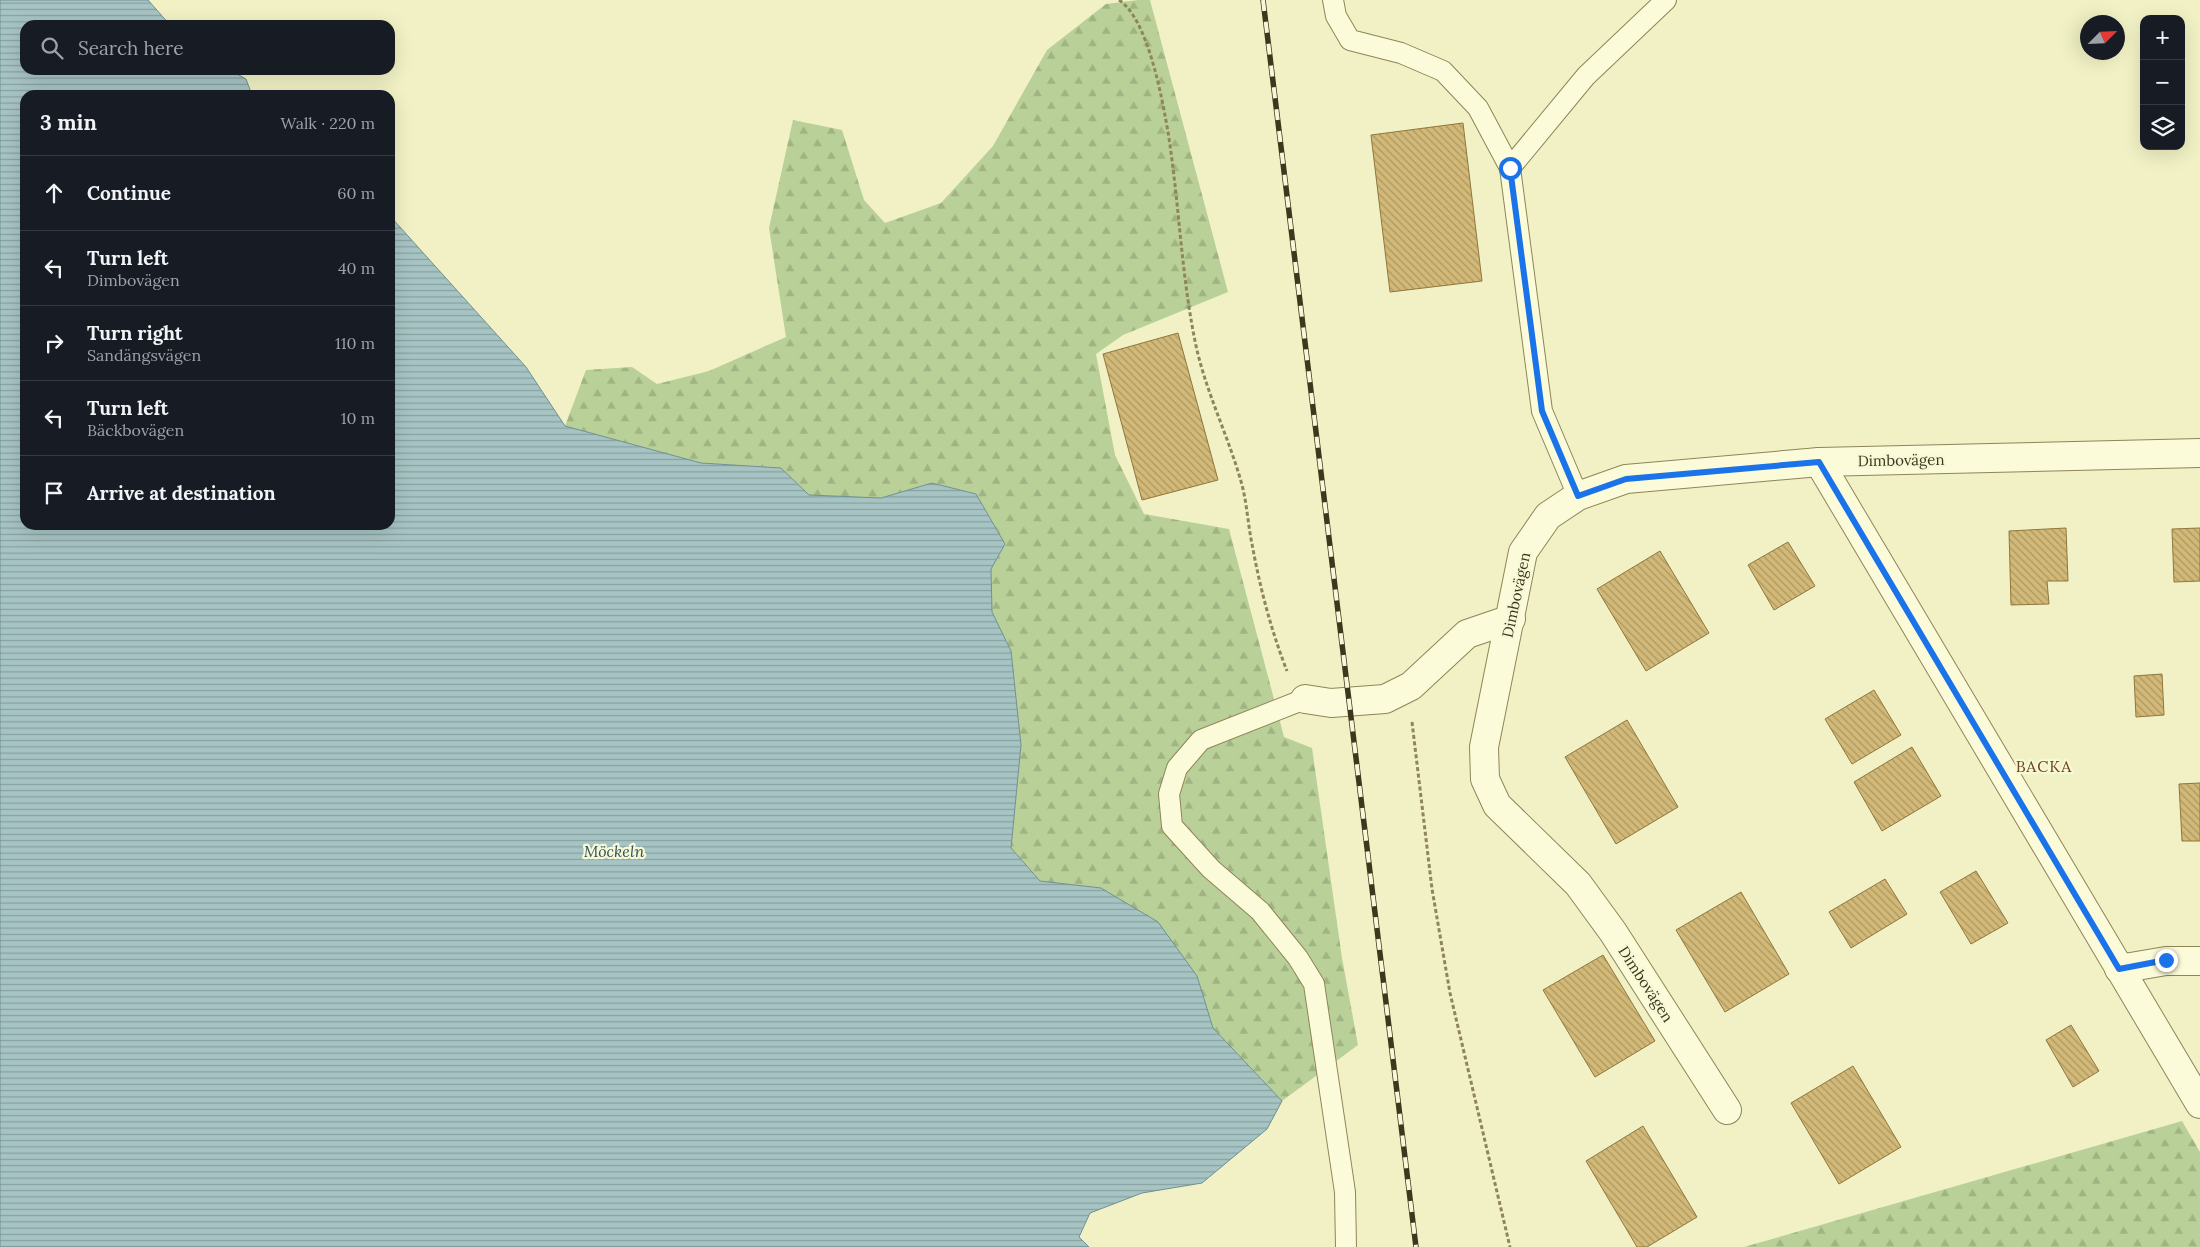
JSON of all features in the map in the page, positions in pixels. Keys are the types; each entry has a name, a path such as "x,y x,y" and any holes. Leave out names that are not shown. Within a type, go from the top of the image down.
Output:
{"street":[{"name":"Dimbovägen","path":"1727,1110 1613,932 1578,884 1497,805 1485,779 1484,747 1522,552 1548,516 1578,496 1626,479 1819,462 2200,453"},
{"path":"1819,462 2200,1104"},
{"path":"1305,699 1331,703 1385,699 1411,686 1436,661 1468,634 1510,619"},
{"path":"2119,969 2166,960 2200,961"}],"lane":[{"path":"1333,0 1336,16 1350,40 1401,53 1443,71 1478,108 1510,168 1542,411 1578,496"},
{"path":"1510,168 1586,76 1666,0"},
{"path":"1305,699 1201,740 1177,768 1168,794 1172,826 1211,869 1260,911 1298,958 1314,984 1345,1192 1346,1247"}],"path":[{"path":"1119,0 1128,6 1146,41 1161,96 1177,184 1195,342 1217,418 1242,485 1252,545 1270,625 1288,673 1305,699"},
{"path":"1411,686 1411,715 1432,889 1448,984 1510,1247"}],"green space":[{"path":"1150,0 1228,292 1123,335 1096,354 1115,455 1144,514 1229,529 1284,737 1312,748 1342,958 1358,1045 1282,1101 1213,1028 1197,976 1101,888 1040,881 1011,848 1021,745 1011,651 992,612 991,569 1005,544 976,494 932,483 881,498 809,495 781,468 701,463 565,426 586,370 632,367 657,384 709,371 786,337 769,228 793,120 842,130 864,200 885,223 941,203 993,146 1047,50 1106,4"},
{"path":"2182,1121 2200,1152 2200,1247 1744,1247"}],"water":[{"name":"Möckeln","path":"0,0 148,0 166,20 20,20 20,75 239,75 246,79 250,90 20,90 20,530 395,530 395,222 526,367 565,426 701,463 781,468 809,495 881,498 932,483 976,494 1005,544 991,569 992,612 1011,651 1021,745 1011,848 1040,881 1101,888 1158,922 1197,976 1213,1028 1282,1101 1267,1129 1202,1183 1142,1193 1090,1213 1079,1237 1089,1247 0,1247"}],"building":[{"path":"1463,123 1482,281 1390,292 1371,135"},
{"path":"1178,333 1218,480 1142,500 1103,354"},
{"path":"2066,528 2068,581 2047,581 2049,604 2011,605 2009,531"},
{"path":"2200,528 2200,581 2174,582 2172,529"},
{"path":"1788,542 1815,586 1774,610 1748,565"},
{"path":"1660,551 1709,633 1646,671 1597,589"},
{"path":"2162,674 2164,715 2136,717 2134,676"},
{"path":"1874,690 1901,735 1852,764 1825,719"},
{"path":"1627,720 1678,807 1616,844 1565,757"},
{"path":"1912,747 1941,796 1882,831 1854,782"},
{"path":"2200,783 2200,841 2182,841 2179,784"},
{"path":"1976,871 2008,923 1971,944 1940,892"},
{"path":"1885,879 1907,914 1851,948 1829,912"},
{"path":"1741,892 1789,974 1725,1012 1676,930"},
{"path":"1603,955 1655,1041 1595,1077 1543,990"},
{"path":"2071,1025 2099,1071 2073,1087 2046,1040"},
{"path":"1853,1066 1901,1147 1839,1184 1791,1103"},
{"path":"1643,1126 1697,1217 1647,1247 1637,1247 1586,1161"}],"railway":[{"path":"1263,0 1416,1247"}],"district":[{"name":"BACKA","path":"2044,766"}],"route":[{"path":"1510,168 1542,411 1578,496 1626,479 1819,462 2119,969 2166,960"}]}
